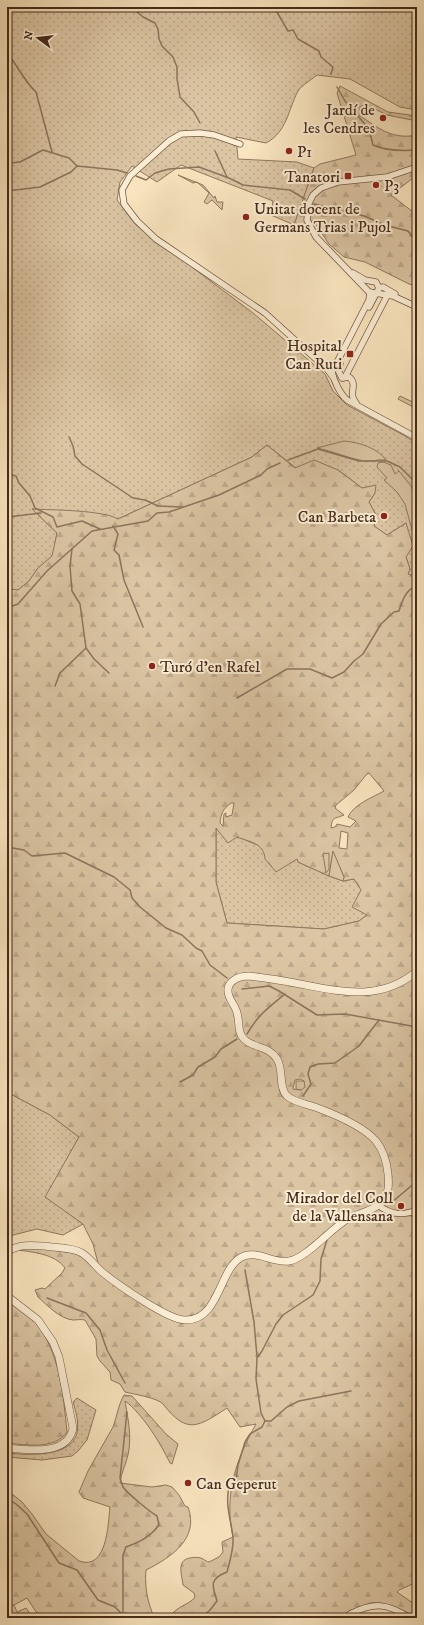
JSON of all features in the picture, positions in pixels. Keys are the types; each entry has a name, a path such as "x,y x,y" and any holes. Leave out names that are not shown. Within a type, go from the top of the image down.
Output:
{"street":[{"path":"240,144 214,135 200,133 181,134 169,141 130,176 122,190 124,204 137,221 156,239 265,313 331,373 343,396 417,438"},
{"path":"405,301 388,294 372,292 344,267 316,237 310,228 307,220 307,211 308,203 313,195 328,184 387,177 417,167"},
{"path":"331,373 377,283 365,280 344,267"},
{"path":"370,282 368,285 372,292"},
{"path":"342,376 338,370 339,366 372,292 383,288 417,307"},
{"path":"339,388 339,381 388,294"},
{"path":"331,373 353,381 352,398 357,405"},
{"path":"339,388 345,393 348,393 353,388"},
{"path":"7,1252 12,1248 25,1245 75,1250 88,1258 100,1270 132,1293 164,1312 181,1320 187,1320 199,1316 214,1302 233,1264 240,1258 252,1255 282,1261 291,1261 348,1219 378,1205 385,1198 388,1190 388,1178 385,1159 377,1143 370,1136 341,1119 287,1096 282,1088 281,1068 276,1058 266,1049 247,1042 242,1037 239,1029 237,1013 228,996 228,990 234,979 241,976 249,976 338,992 370,991 400,984 417,971"},
{"path":"378,1205 396,1214 407,1214 417,1210"},
{"path":"7,1296 38,1320 53,1342 59,1357 73,1428 66,1441 54,1447 33,1450 7,1448"},
{"path":"350,1618 350,1614 374,1605 395,1610 410,1618"}],"green space":[{"path":"7,7 417,7 417,110 400,107 350,79 317,75 298,91 283,127 273,138 266,143 236,137 238,159 297,162 314,168 294,225 271,215 273,201 181,165 157,182 132,166 120,182 117,200 136,225 253,313 325,374 333,391 347,405 407,437 417,444 417,577 408,574 410,569 406,557 406,523 387,535 374,526 376,515 369,502 375,493 362,488 338,470 296,468 267,445 252,457 118,519 32,509 57,533 53,556 38,568 29,581 18,590 7,590"},
{"path":"340,86 388,112 417,116 417,121 387,115 365,104 360,107 359,115 386,132 400,136 417,135 417,179 413,178 391,195 417,215 417,286 409,284 365,262 344,257 329,244 313,220 304,227 294,225 314,168 320,164 356,155 337,93"},
{"path":"178,175 196,182 193,183"},
{"path":"198,183 203,185 214,198 215,196 217,202 223,202 222,210 212,200 207,204 204,202 209,193"},
{"path":"400,396 417,404 417,409 398,399"},
{"path":"344,441 367,446 378,452 386,460 364,461 317,448"},
{"path":"267,445 295,468 314,460 338,470 362,488 376,485 375,493 369,502 376,515 374,526 387,535 406,523 413,546 406,557 410,569 408,574 417,577 417,1582 397,1592 417,1606 417,1618 404,1611 376,1603 370,1603 349,1611 348,1618 169,1618 176,1610 193,1600 195,1597 194,1593 183,1585 181,1565 183,1562 186,1559 195,1557 202,1558 209,1562 219,1557 223,1552 222,1542 233,1537 230,1507 233,1479 242,1452 256,1424 240,1427 227,1408 208,1420 193,1425 186,1424 171,1414 160,1402 151,1398 125,1392 120,1384 111,1380 110,1372 97,1356 96,1339 85,1320 73,1320 63,1317 38,1297 35,1290 42,1288 45,1289 62,1273 65,1268 61,1263 43,1254 17,1250 27,1247 74,1253 98,1263 93,1244 83,1224 45,1197 79,1137 50,1115 7,1092 7,590 18,590 29,581 38,568 52,556 57,533 32,509 89,512 111,516 118,519 252,457","holes":["369,773 384,791 354,809 348,817 356,821 350,827 337,824 335,827 331,828 333,820 344,815 335,808 336,805 354,790","231,803 234,803 232,815 226,817 226,813 224,814 223,826 220,823 224,809","216,828 228,843 237,837 259,846 265,859 276,872 297,859 298,862 329,876 333,852 344,877 343,881 354,879 361,890 352,907 367,915 359,921 324,929 227,923 216,882","341,831 348,833 347,849 339,848","300,1079 304,1081 301,1090 293,1089 295,1080"]},
{"path":"383,462 391,465 395,474 399,471 411,486 417,506 417,527 412,530 405,504 397,492 384,480 387,478 377,467 378,463"},
{"path":"216,828 260,846 264,851 297,858 298,862 329,876 343,881 354,879 362,890 367,915 359,921 324,929 227,923 216,882"},
{"path":"333,851 344,877 343,881 329,876"},
{"path":"329,853 329,869 326,873 323,854"},
{"path":"296,1081 304,1081 305,1087 301,1090 296,1089"},
{"path":"7,1092 50,1115 79,1137 46,1197 83,1224 63,1235 37,1229 13,1235 7,1242"},
{"path":"7,1299 34,1320 43,1332 55,1359 62,1388 67,1432 62,1438 55,1442 40,1445 7,1443"},
{"path":"124,1395 132,1396 166,1434 178,1444 172,1464 144,1421 125,1401 130,1441 128,1455 120,1483 152,1487 166,1485 172,1487 179,1495 185,1506 188,1507 191,1518 190,1529 180,1546 164,1560 146,1570 146,1591 153,1618 40,1618 27,1598 7,1607 7,1490 22,1502 46,1534 79,1561 88,1562 95,1559 101,1553 107,1535 110,1507 83,1498 79,1492 88,1471 113,1427"},
{"path":"77,1398 96,1410 87,1440 78,1451 72,1456 42,1460 7,1457 7,1453 47,1453 66,1447 73,1441 78,1429 73,1402"},
{"path":"14,1605 17,1612 26,1608 33,1618 7,1618 7,1607"}],"waterway":[{"path":"131,7 143,17 155,23 162,46 173,57 177,67 180,97 194,112 200,123"},
{"path":"274,7 288,31 293,30 298,39 319,51 321,57 333,67 331,74"},
{"path":"11,58 36,92 52,152"},
{"path":"337,87 345,101 369,129 373,145 389,149 417,150"},
{"path":"7,161 10,163 20,162 43,150 69,158 77,166"},
{"path":"215,151 227,177"},
{"path":"7,191 40,187 71,172 77,166 117,170 127,173"},
{"path":"136,176 146,180 155,173 169,169 199,167 243,185 290,190 305,199"},
{"path":"314,204 364,216 385,225 408,231 417,243"},
{"path":"69,437 75,456 82,464 133,498 145,500 158,506 182,507"},
{"path":"288,460 318,449 359,461 387,461 400,467 417,484"},
{"path":"7,608 18,604 47,571 92,531 148,521 157,513 169,512 219,495 261,475 267,469 280,463"},
{"path":"7,470 8,474 16,476 19,483 30,496 35,508 53,517 57,527 82,521 100,529"},
{"path":"7,520 8,517 41,513"},
{"path":"113,526 118,534 114,550 119,555 124,580 143,627"},
{"path":"72,549 70,566 72,591 80,604 86,648 94,659 109,673"},
{"path":"237,698 287,669 310,669 332,678 344,672 363,654 381,624 394,612 399,611 403,599 407,593 417,586"},
{"path":"55,686 60,673 86,648"},
{"path":"7,847 24,850 32,856 65,853 114,877 130,890 132,898 140,907 166,928 182,935 196,948 202,951 210,965 227,978"},
{"path":"242,989 269,986 317,1015 345,1014 417,1027"},
{"path":"247,1034 259,1017 285,994"},
{"path":"303,1096 311,1084 308,1074 310,1067 318,1064 335,1063 359,1046 379,1020"},
{"path":"180,1082 193,1075 198,1067 215,1057 221,1049 237,1039"},
{"path":"391,1203 417,1181"},
{"path":"201,1618 217,1601 213,1583 217,1577 227,1572 232,1554 233,1537 228,1506 229,1487 236,1480 238,1465 245,1442 250,1434 262,1427 265,1421 261,1413 256,1379 257,1358 276,1324 283,1315 313,1295 320,1281 321,1259 327,1240"},
{"path":"245,1270 254,1322 257,1357"},
{"path":"47,1298 86,1313 100,1330 107,1350 125,1383"},
{"path":"265,1421 271,1421 287,1407 299,1401 351,1391"},
{"path":"123,1615 123,1555 126,1547 144,1539 159,1525 157,1516 125,1490 120,1478 127,1412"},
{"path":"7,1498 27,1514 59,1563 77,1570 98,1600 115,1607 123,1615 122,1618"}],"place":[{"name":"Jardí de les Cendres","path":"383,118"},
{"name":"P1","path":"289,151"},
{"name":"Tanatori","path":"348,176"},
{"name":"P3","path":"376,185"},
{"name":"Unitat docent de Germans Trias i Pujol","path":"246,217"},
{"name":"Hospital Can Ruti","path":"350,354"},
{"name":"Can Barbeta","path":"384,516"},
{"name":"Turó d'en Rafel","path":"152,666"},
{"name":"Mirador del Coll de la Vallensana","path":"401,1206"},
{"name":"Can Geperut","path":"188,1483"}]}
